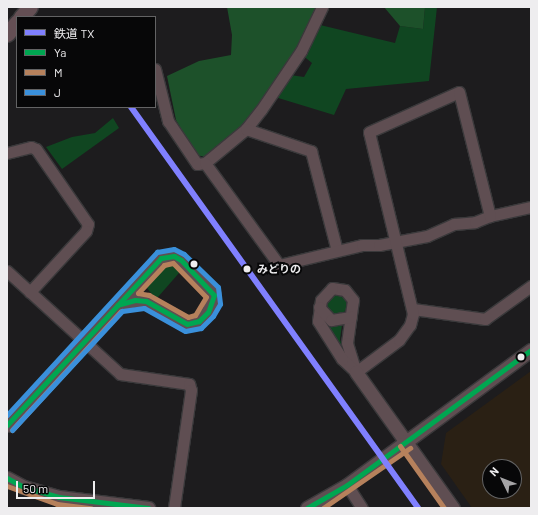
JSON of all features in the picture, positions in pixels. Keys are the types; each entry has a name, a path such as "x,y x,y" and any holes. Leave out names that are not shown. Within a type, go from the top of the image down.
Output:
{"main road":[{"path":"22,16 30,7"}],"street":[{"path":"156,69 168,121 197,164 205,163 246,129 300,51 322,7"},
{"path":"356,372 402,336 410,325 413,309 369,132 459,92 490,216"},
{"path":"246,129 311,150 337,252"},
{"path":"7,153 31,147 36,149 88,224 86,231 30,292"},
{"path":"205,163 277,263 284,265 362,245 397,242 490,216 531,207"},
{"path":"7,425 84,342 118,305 143,278 162,258 174,256 214,295 208,312 198,321 187,324 146,301 135,300 118,305"},
{"path":"7,270 120,374 189,384 191,390 174,508"},
{"path":"143,278 146,301"},
{"path":"413,309 485,319 531,286"},
{"path":"356,372 347,343 353,300 339,288 328,290 319,307 321,331 342,359 356,372 453,508"},
{"path":"319,307 331,320 338,321 351,317"},
{"path":"306,508 347,485 531,350"},
{"path":"7,478 38,492 71,504 148,508"},
{"path":"347,485 362,508"}],"shaded area":[{"path":"531,371 531,508 472,508 441,464 446,433"}],"green space":[{"path":"227,7 318,7 304,38 261,105 241,127 206,157 196,155 176,120 167,76 199,61 231,55 232,35"},
{"path":"384,7 425,7 423,29 400,26"},
{"path":"425,7 437,7 429,81 346,89 334,115 275,97 290,75 304,77 312,63 301,54 316,24 395,43 400,26 423,29"},
{"path":"113,118 119,128 62,169 46,147 72,137 95,133"},
{"path":"169,262 177,265 179,273 158,297 154,297 147,288 148,282"},
{"path":"337,295 344,298 347,305 344,312 337,315 330,312 327,305 330,298"},
{"path":"324,322 335,326 342,325 340,339 343,351"}],"rail line":[{"name":"TX","path":"132,108 418,508"}],"transit line":[{"name":"J","path":"7,415 157,252 174,249 184,254 218,287 220,304 213,316 201,328 185,331 144,308 122,311 12,430"},
{"name":"Ya","path":"7,425 161,258 174,256 181,260 214,295 208,312 199,321 187,324 146,301 135,300 118,305"},
{"name":"M","path":"173,263 206,297 195,315 188,317 149,295 138,293 164,265 173,263"},
{"name":"M","path":"12,430 121,311"},
{"name":"Ya","path":"307,508 347,485 531,350"},
{"name":"M","path":"400,446 444,508"},
{"name":"M","path":"323,508 410,448"},
{"name":"Ya","path":"7,478 24,487 59,497 148,508"},
{"name":"M","path":"7,486 57,504 91,508"}],"place":[{"name":"みどりの","path":"247,269"}]}
